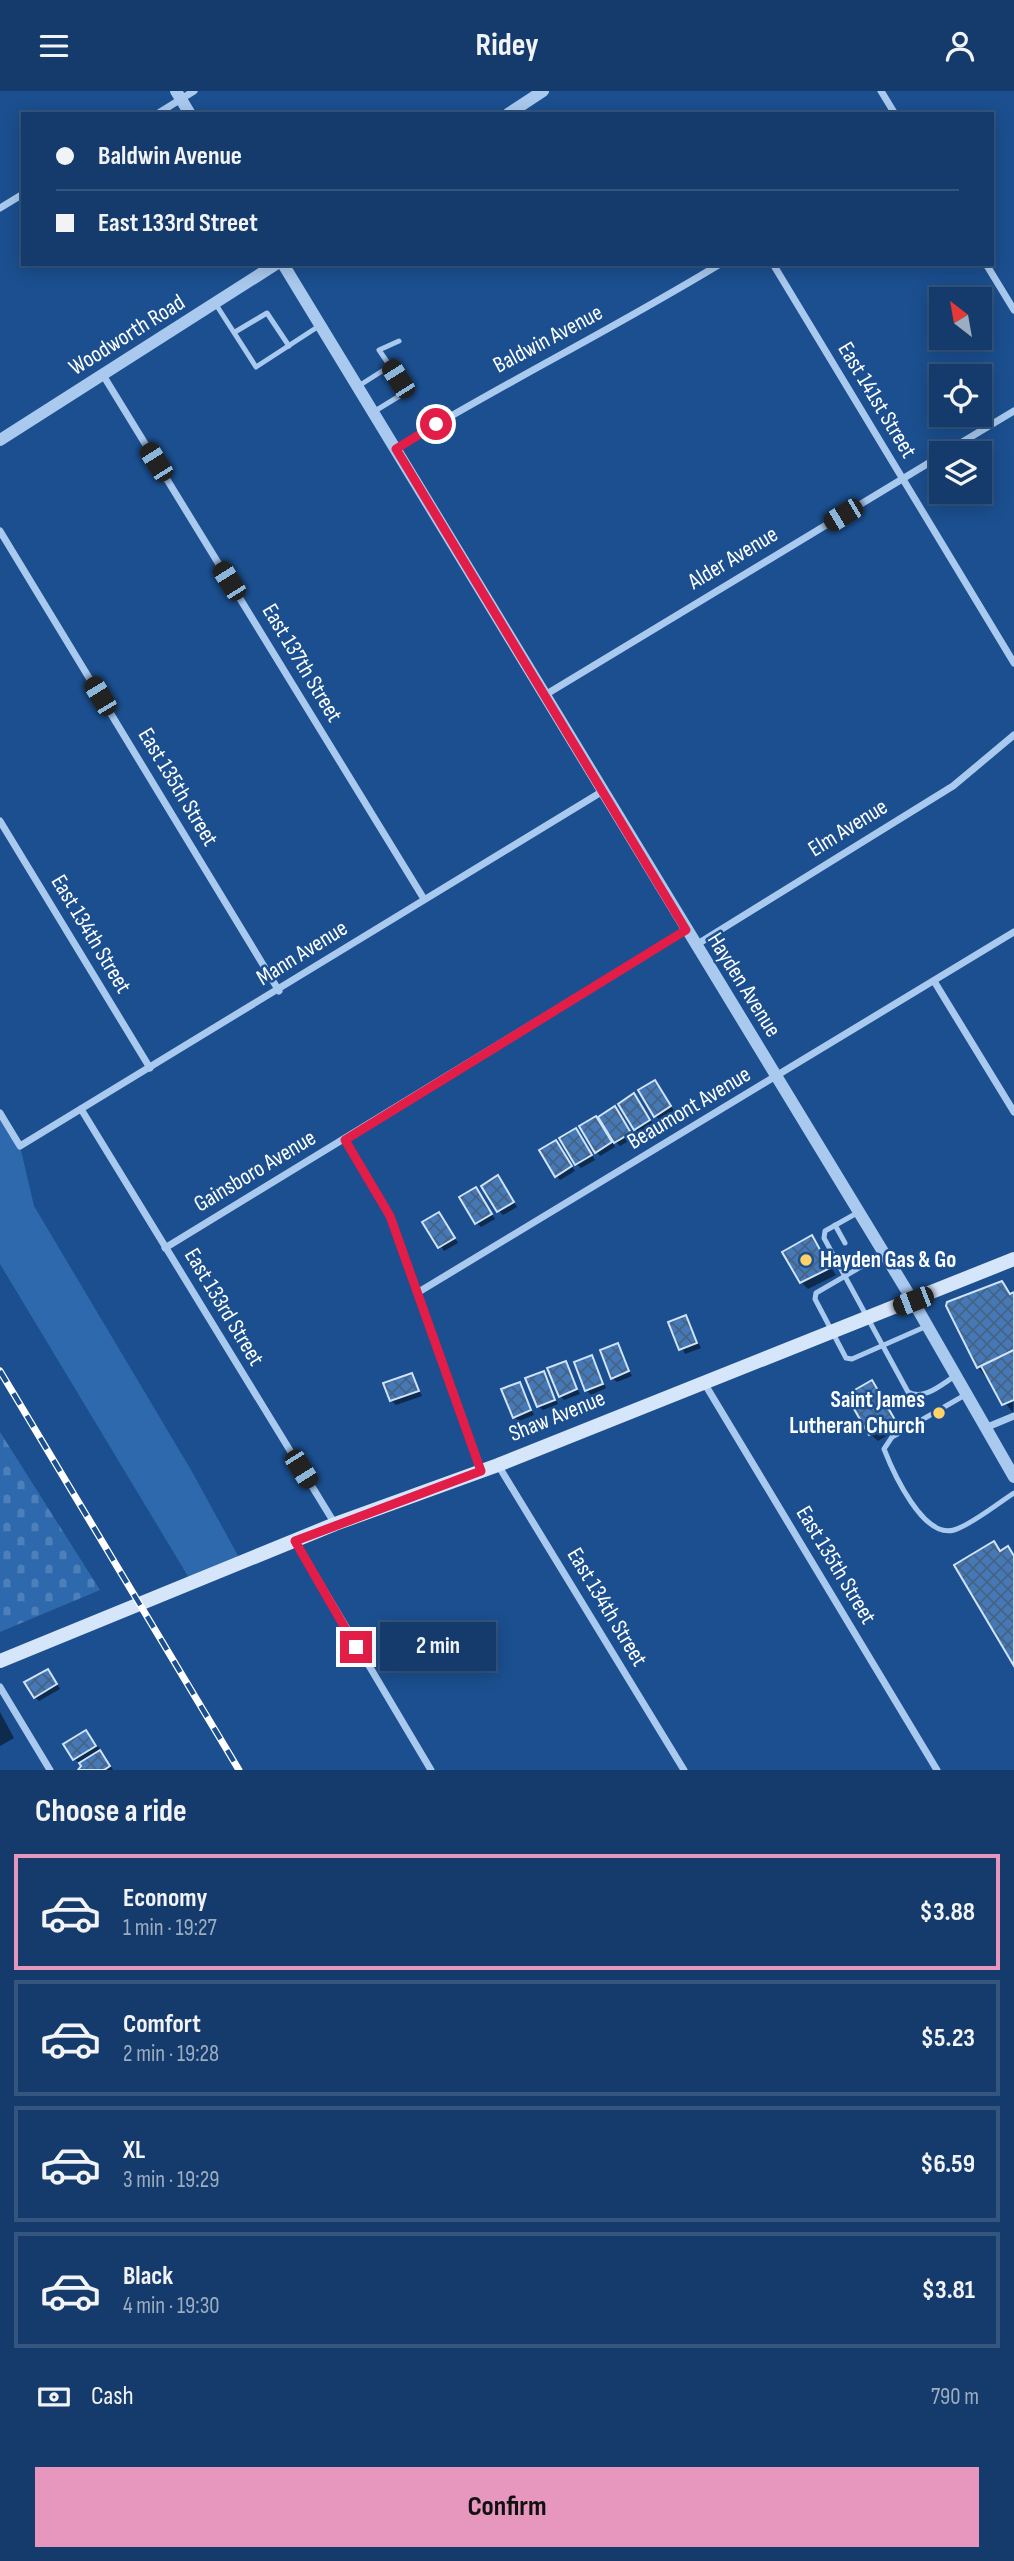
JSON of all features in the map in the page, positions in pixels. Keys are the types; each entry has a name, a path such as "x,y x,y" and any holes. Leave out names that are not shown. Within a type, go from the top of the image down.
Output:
{"main road":[{"name":"Shaw Avenue","path":"0,1661 335,1524 498,1465 702,1380 870,1318 1014,1259"}],"street":[{"path":"159,112 179,95 194,91"},
{"path":"511,112 543,91"},
{"path":"881,91 894,112"},
{"path":"179,95 189,112"},
{"path":"0,208 21,195"},
{"name":"Woodworth Road","path":"0,440 273,266"},
{"name":"Hayden Avenue","path":"284,266 913,1301 1014,1478"},
{"name":"Baldwin Avenue","path":"396,449 481,397 649,307 717,266"},
{"name":"East 141st Street","path":"774,266 1014,663"},
{"path":"987,266 1014,310"},
{"name":"East 137th Street","path":"103,375 424,899"},
{"name":"Alder Avenue","path":"964,441 1014,411"},
{"name":"Alder Avenue","path":"545,695 929,463"},
{"name":"East 135th Street","path":"0,531 279,991"},
{"name":"Elm Avenue","path":"695,945 953,786 1014,735"},
{"name":"Mann Avenue","path":"0,1113 20,1146 603,792"},
{"name":"East 134th Street","path":"0,821 150,1067"},
{"name":"Gainsboro Avenue","path":"165,1248 686,930"},
{"name":"Beaumont Avenue","path":"417,1293 777,1078 1014,932"},
{"path":"934,981 1014,1112"},
{"name":"East 133rd Street","path":"82,1109 335,1524"},
{"path":"345,1140 390,1216 481,1471"},
{"name":"East 135th Street","path":"702,1380 937,1770"},
{"path":"985,1428 1014,1416"},
{"name":"East 134th Street","path":"498,1465 684,1770"},
{"path":"295,1541 431,1770"},
{"path":"0,1687 50,1770"}],"lane":[{"path":"215,303 256,367 320,326"},
{"path":"234,332 267,313 289,346"},
{"path":"373,412 405,392 379,350 399,341"},
{"path":"357,387 390,366"},
{"path":"858,1212 825,1231 824,1238 908,1392 914,1395 927,1393 955,1376"},
{"path":"835,1225 845,1243"},
{"path":"884,1254 816,1293 819,1307 846,1358 852,1359 927,1327"},
{"path":"856,1261 860,1268"},
{"path":"848,1295 855,1292"},
{"path":"819,1307 828,1304"},
{"path":"966,1394 892,1437 884,1450 895,1475 923,1519 939,1530 954,1530 1014,1493"}],"green space":[{"path":"0,1113 20,1146 34,1206 191,1470 242,1563 192,1583 0,1264"},
{"path":"0,1432 100,1590 0,1632"}],"building":[{"path":"655,1080 671,1106 654,1117 638,1090"},
{"path":"634,1093 650,1120 634,1130 618,1104"},
{"path":"615,1106 631,1133 614,1143 598,1117"},
{"path":"596,1116 612,1142 595,1153 579,1126"},
{"path":"576,1128 592,1155 575,1165 559,1138"},
{"path":"556,1140 572,1166 555,1177 539,1150"},
{"path":"498,1175 514,1202 497,1212 481,1186"},
{"path":"476,1187 492,1214 475,1224 459,1197"},
{"path":"439,1212 455,1238 438,1248 422,1222"},
{"name":"Hayden Gas & Go","path":"812,1235 830,1268 800,1283 782,1252"},
{"path":"1002,1281 1010,1294 1014,1292 1014,1350 977,1368 946,1306 947,1302"},
{"path":"686,1315 697,1343 679,1350 668,1322"},
{"path":"618,1343 629,1371 611,1379 600,1350"},
{"path":"1014,1350 1014,1400 1002,1405 981,1366"},
{"path":"592,1355 603,1384 585,1391 574,1362"},
{"path":"566,1361 577,1389 559,1397 547,1368"},
{"path":"544,1371 555,1400 537,1407 525,1378"},
{"path":"412,1373 419,1391 390,1401 383,1383"},
{"path":"872,1380 895,1420 869,1435 846,1395"},
{"path":"520,1382 531,1410 513,1418 501,1389"},
{"path":"994,1541 1000,1551 1008,1546 1014,1556 1014,1666 954,1565"},
{"path":"48,1669 57,1684 34,1698 24,1682"},
{"path":"86,1730 96,1746 73,1760 63,1744"},
{"path":"100,1750 110,1766 104,1770 78,1770 81,1766 79,1763"}],"railway":[{"path":"0,1371 239,1770"}],"place":[{"name":"Hayden Gas & Go","path":"806,1260"},
{"name":"Saint James Lutheran Church","path":"939,1413"}],"route":[{"path":"356,1647 295,1541 481,1471 390,1216 345,1140 686,930 396,449 436,424"}]}
